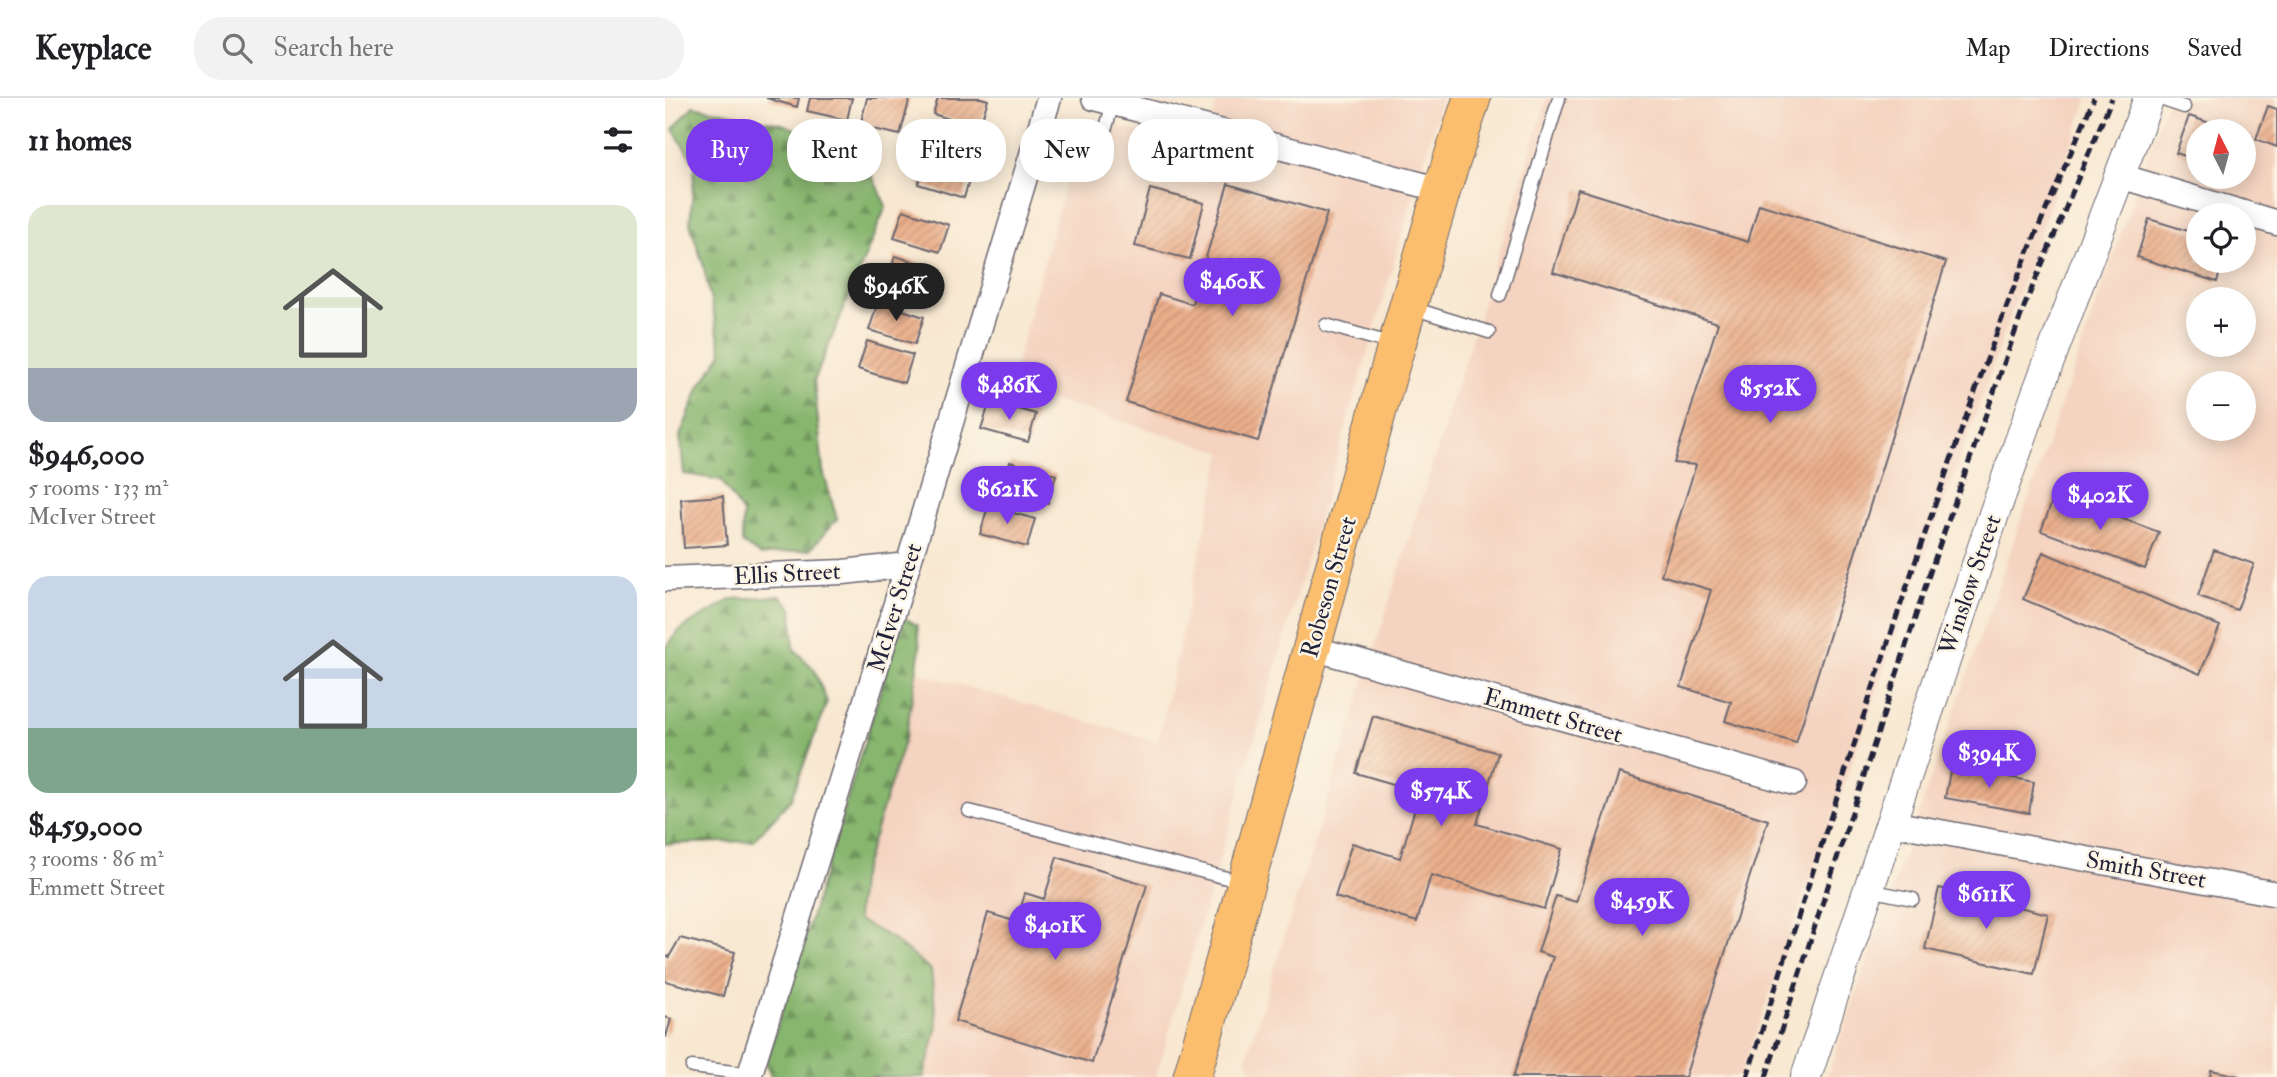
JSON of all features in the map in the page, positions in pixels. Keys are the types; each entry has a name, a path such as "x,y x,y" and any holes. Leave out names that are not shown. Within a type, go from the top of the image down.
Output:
{"main road":[{"name":"Robeson Street","path":"1192,1077 1397,345 1472,98"}],"street":[{"name":"McIver Street","path":"749,1076 908,565 1049,98"},
{"name":"Winslow Street","path":"1806,1077 1994,514 2149,98"},
{"path":"1103,101 1442,190"},
{"path":"2120,176 2277,223"},
{"name":"Ellis Street","path":"665,579 843,572 908,565"},
{"name":"Emmett Street","path":"1312,648 1794,783"},
{"name":"Smith Street","path":"1891,823 2277,894"}],"lane":[{"path":"1500,296 1559,98"},
{"path":"2157,98 2184,107"},
{"path":"1103,101 1103,119"},
{"path":"1408,307 1489,332"},
{"path":"1326,325 1397,345"},
{"path":"969,811 1246,883"},
{"path":"1869,890 1913,899"},
{"path":"692,1067 749,1076"}],"shaded area":[{"path":"1218,98 1442,98 1156,1077 924,1077 937,1026 857,919 860,880 906,735 916,672 1158,742 1222,452 1010,387 1066,182 1114,182 1114,125 1128,129 1128,182 1278,182 1278,119 1212,119"},
{"path":"1547,98 2088,98 1740,1077 1256,1077 1246,1059"},
{"path":"2168,98 2277,98 2277,1077 1827,1077"}],"green space":[{"path":"693,106 757,119 686,119 686,150 673,129"},
{"path":"773,122 787,126 787,182 875,182 886,206 814,381 823,471 837,519 811,549 761,555 742,543 743,513 721,480 684,474 680,436 700,386 722,353 703,264 690,224 694,182 773,182"},
{"path":"781,596 792,608 794,649 814,669 827,702 791,799 753,841 665,844 665,650 678,631 732,599"},
{"path":"903,617 917,625 920,648 906,735 860,880 857,919 891,938 931,970 937,1026 924,1077 771,1077 766,1064"}],"building":[{"path":"766,98 799,98 797,107"},
{"path":"810,98 852,98 847,119 807,111"},
{"path":"867,98 910,98 904,119 896,119 896,134 882,131 882,119 862,119"},
{"path":"938,98 988,100 982,119 949,119 933,114"},
{"path":"2268,106 2277,109 2277,147 2256,139"},
{"path":"2186,125 2186,156 2176,153"},
{"path":"919,182 969,182 964,198"},
{"path":"1228,184 1327,213 1258,441 1126,402 1159,294 1192,304"},
{"path":"1150,189 1204,203 1190,259 1135,246"},
{"path":"1578,189 1748,242 1759,204 1946,262 1796,743 1725,721 1731,702 1681,687 1711,590 1661,575 1696,465 1674,463 1718,323 1553,272"},
{"path":"903,210 949,225 940,252 894,238"},
{"path":"2149,219 2186,230 2186,272 2137,257"},
{"path":"895,256 941,270 933,298 887,284"},
{"path":"2188,273 2220,273 2217,282"},
{"path":"878,302 924,317 915,344 869,330"},
{"path":"867,341 913,355 904,383 858,369"},
{"path":"990,401 1036,414 1028,442 981,429"},
{"path":"1010,462 1056,475 1048,503 1002,490"},
{"path":"2055,494 2159,532 2145,569 2041,531"},
{"path":"723,496 727,545 684,548 681,499"},
{"path":"988,506 1035,519 1027,547 980,534"},
{"path":"2214,550 2254,564 2237,610 2198,596"},
{"path":"2043,552 2220,626 2200,674 2023,599"},
{"path":"1373,716 1498,753 1477,824 1562,849 1544,909 1431,875 1417,922 1335,897 1352,843 1400,858 1420,792 1356,773"},
{"path":"1951,766 2034,782 2029,813 1945,798"},
{"path":"1619,773 1768,820 1685,1077 1513,1077 1553,957 1538,952 1556,896 1576,902"},
{"path":"1057,857 1147,885 1092,1063 955,1021 988,913 1017,922 1025,893 1044,899"},
{"path":"1939,888 2048,914 2034,974 1925,949"},
{"path":"680,938 735,952 723,996 665,981 665,956 669,957"},
{"path":"665,1017 671,1019 666,1037 665,1037"},
{"path":"2211,1070 2240,1076 2240,1077 2210,1077"}],"railway":[{"path":"1747,1077 1938,495 2018,277 2094,98"},
{"path":"1766,1077 1930,572 2024,307 2112,98"}]}
